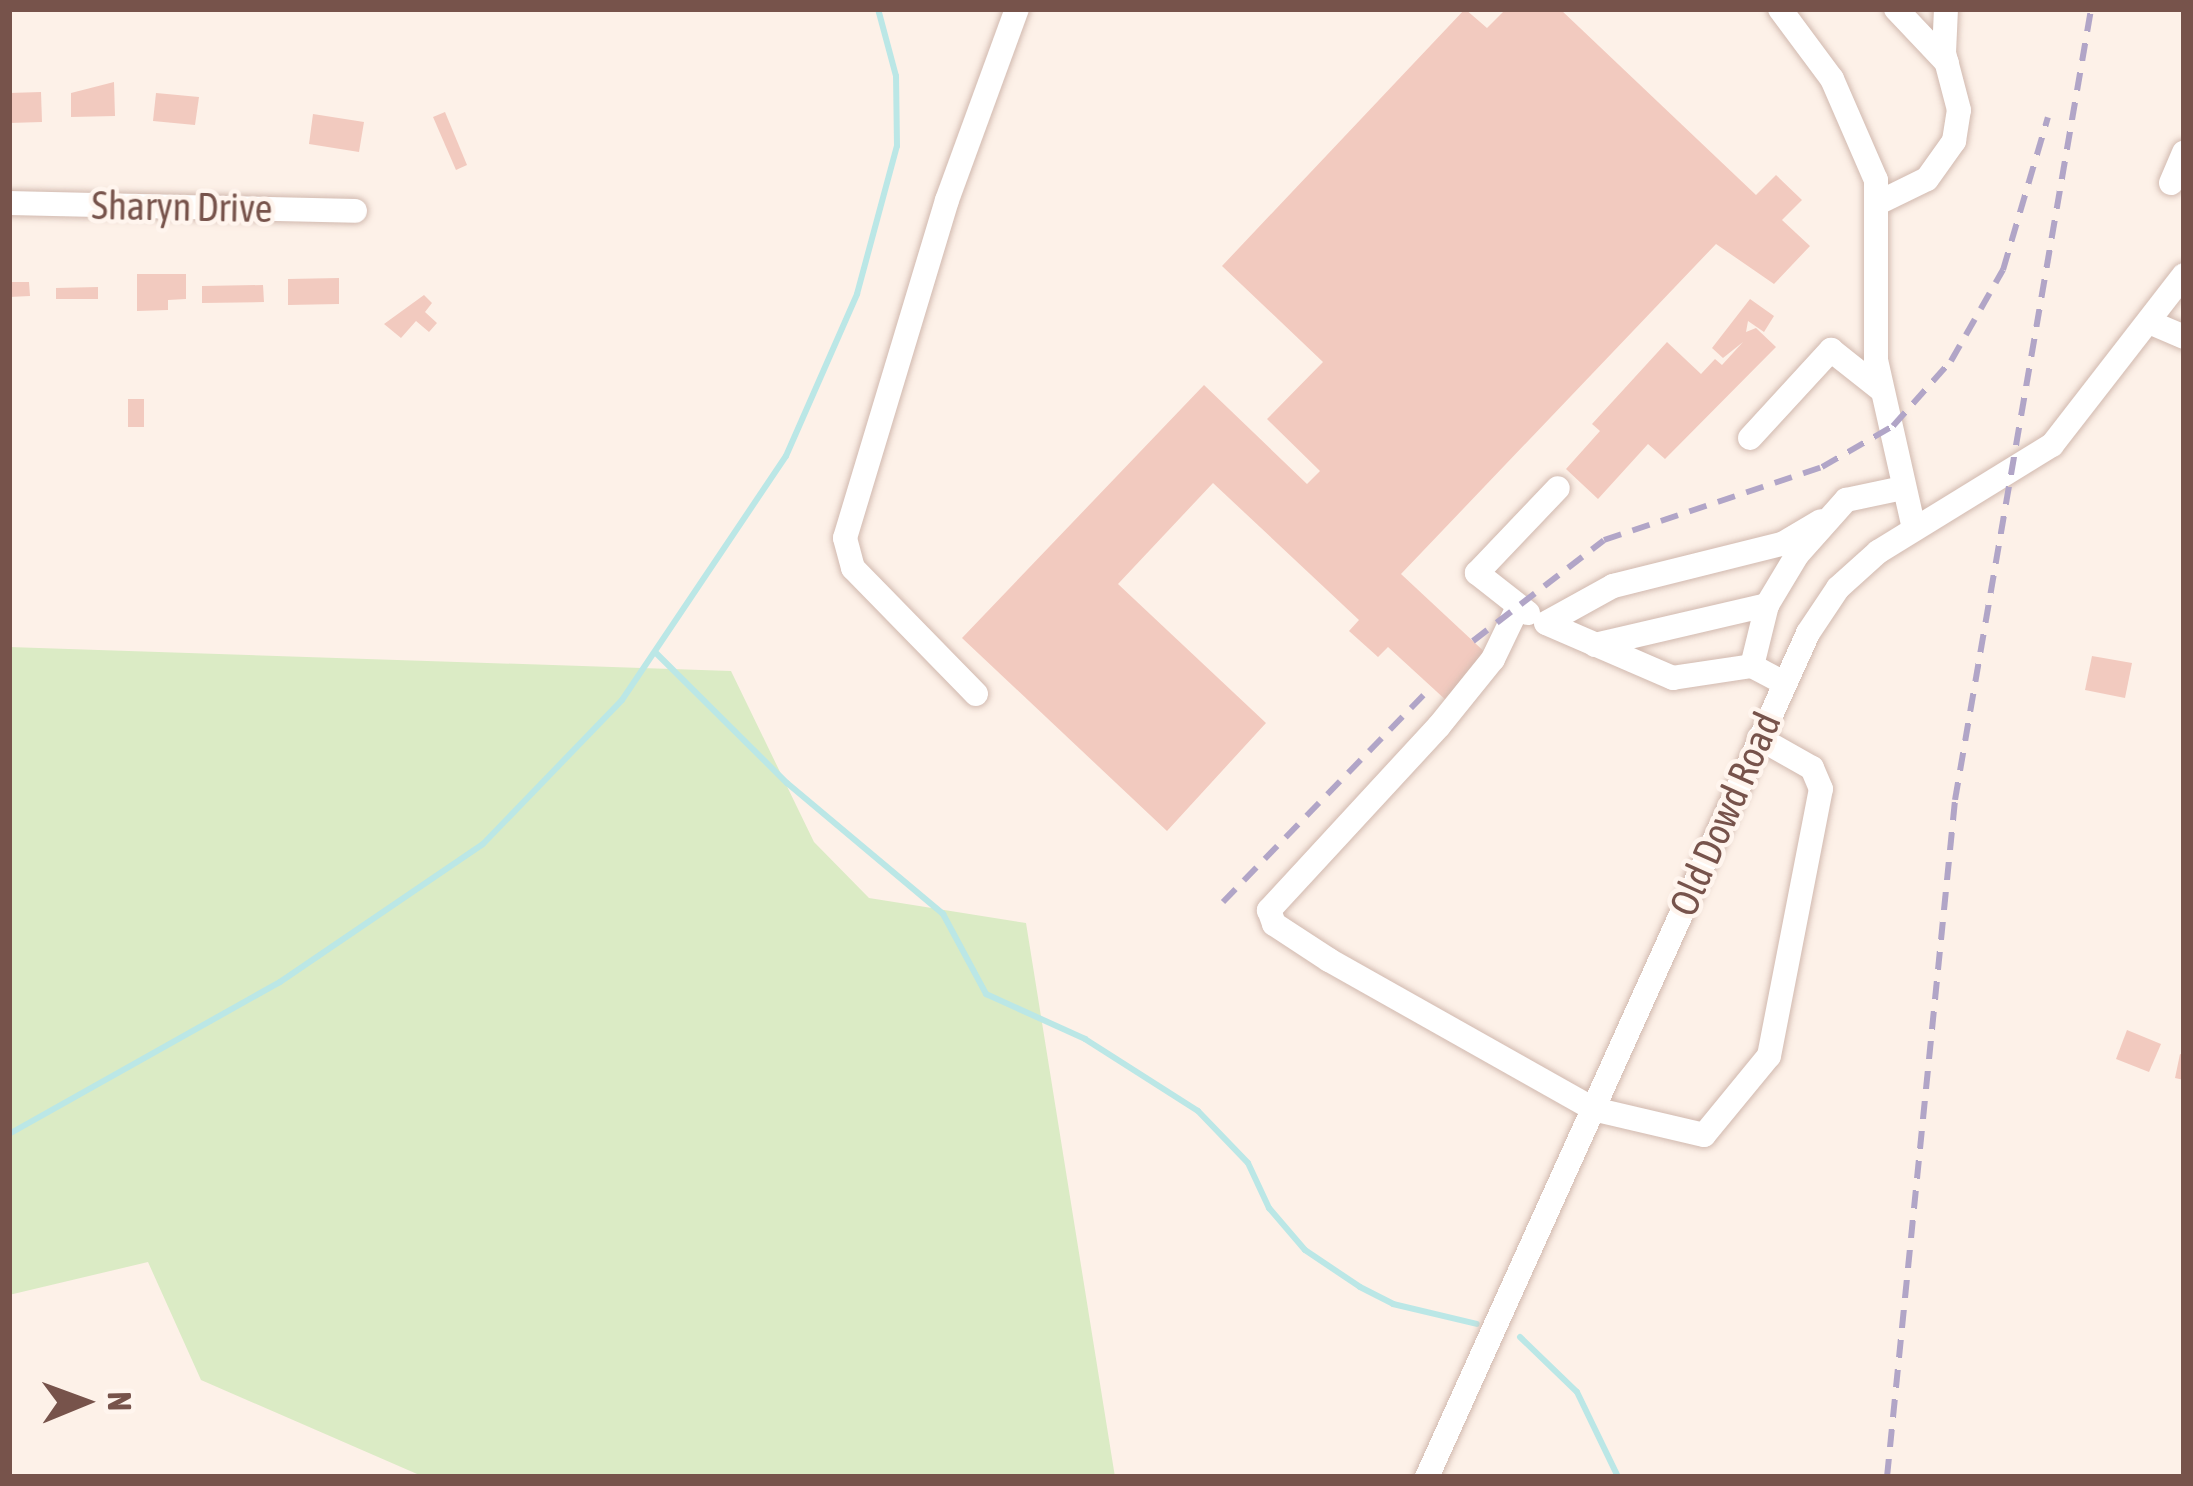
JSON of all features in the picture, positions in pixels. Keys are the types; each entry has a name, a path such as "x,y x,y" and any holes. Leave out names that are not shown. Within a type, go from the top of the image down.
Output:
{"street":[{"path":"976,694 853,568 844,538 947,200 1017,9"},
{"path":"1780,9 1832,80 1880,202 1880,389 1914,529"},
{"path":"1896,9 1947,63"},
{"path":"1880,202 1927,178 1954,140 1959,110 1947,63 1946,9"},
{"path":"2171,183 2184,153"},
{"name":"Sharyn Drive","path":"9,203 355,211"},
{"name":"Old Dowd Road","path":"1427,1477 1784,683 1838,588 1914,529 2052,446 2184,275"},
{"path":"2149,322 2184,337"},
{"path":"1750,438 1832,350 1880,389"},
{"path":"1558,488 1477,573 1518,607 1673,678 1752,665 1784,683"},
{"path":"1546,622 1613,586 1782,544 1846,500 1903,488"},
{"path":"1752,665 1767,605 1821,520"},
{"path":"1595,645 1767,605"},
{"path":"1518,607 1466,693 1269,910 1274,924 1329,960 1593,1108 1704,1135 1769,1056 1821,789 1812,768 1759,738"}],"green space":[{"path":"9,647 731,671 814,842 869,898 1026,923 1115,1477 424,1477 201,1380 148,1262 9,1295"}],"building":[{"path":"1465,9 1487,28 1506,9 1560,9 1756,195 1776,175 1802,200 1782,220 1810,246 1774,284 1716,244 1401,574 1490,657 1448,702 1388,647 1378,657 1349,631 1359,620 1213,483 1118,584 1266,723 1167,831 962,638 1204,385 1307,484 1320,471 1267,419 1323,362 1222,266"},
{"path":"114,82 115,116 71,117 71,93"},
{"path":"41,92 42,122 9,123 9,93"},
{"path":"156,93 199,97 195,125 153,121"},
{"path":"445,112 467,165 456,170 433,117"},
{"path":"313,114 364,122 359,152 309,144"},
{"path":"137,274 186,274 186,299 168,300 168,310 137,311"},
{"path":"339,278 339,304 288,305 288,279"},
{"path":"9,282 29,282 30,296 9,297"},
{"path":"263,285 264,302 202,303 202,286"},
{"path":"98,287 98,299 56,299 56,288"},
{"path":"424,295 432,303 425,312 437,323 429,332 416,321 401,338 384,324"},
{"path":"1750,299 1774,316 1764,332 1748,321 1746,332 1756,328 1776,347 1665,459 1648,444 1598,499 1566,469 1600,431 1592,424 1667,342 1701,374 1715,359 1722,365 1743,342 1723,358 1712,348"},
{"path":"128,399 144,399 144,427 128,427"},
{"path":"2092,656 2132,663 2125,698 2085,690"},
{"path":"2127,1030 2161,1044 2149,1072 2116,1059"},
{"path":"2180,1054 2184,1055 2184,1080 2175,1078"}],"waterway":[{"path":"9,1134 280,982 483,844 622,700 786,456 857,294 897,146 896,76 878,9"},
{"path":"655,652 787,783 943,914 986,994 1085,1039 1198,1111 1248,1163 1269,1208 1305,1250 1360,1287 1393,1304 1477,1324"},
{"path":"1520,1337 1577,1392 1618,1477"}],"railway":[{"path":"1887,1477 1955,800 2091,9"},
{"path":"1473,641 1604,540 1822,467 1893,426 1951,361 2003,270 2048,117"},
{"path":"1223,902 1431,687"}]}
